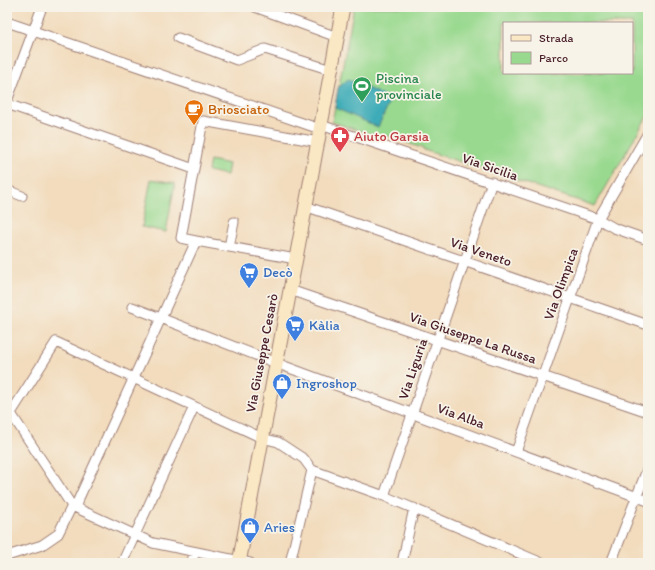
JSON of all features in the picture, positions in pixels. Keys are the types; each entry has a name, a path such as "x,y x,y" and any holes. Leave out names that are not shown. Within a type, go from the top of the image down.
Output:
{"street":[{"path":"42,7 7,103 190,168"},
{"path":"255,7 337,37"},
{"name":"Via Giuseppe Cesarò","path":"243,562 262,438 343,7"},
{"path":"7,22 319,132"},
{"path":"178,38 237,60 265,49 331,70"},
{"path":"296,259 229,247 195,244 181,238 190,168 200,138 203,121 319,132"},
{"name":"Via Sicilia","path":"319,132 492,182 598,219 614,228 648,240"},
{"name":"Via Olimpica","path":"516,452 598,219 648,133"},
{"name":"Via Liguria","path":"384,496 492,182"},
{"path":"7,190 22,196"},
{"name":"Via Veneto","path":"305,206 648,325"},
{"path":"229,247 234,222"},
{"path":"7,556 42,544 58,534 74,507 195,244"},
{"name":"Via Giuseppe La Russa","path":"290,290 648,412"},
{"name":"Via Alba","path":"132,307 276,363 648,501"},
{"path":"7,425 10,413 56,342 262,438 278,442 304,459 312,470 414,508 542,563"},
{"path":"122,563 194,407"},
{"path":"10,413 74,507 153,543 243,562"},
{"path":"612,563 648,467"},
{"path":"290,563 312,470"},
{"path":"402,563 414,508"},
{"path":"191,563 195,552"}],"green space":[{"path":"354,7 638,7 648,11 648,115 595,206 424,150 388,136 382,138 332,122"},
{"path":"210,160 229,164 227,175 208,171"},
{"path":"151,179 175,183 166,232 142,227"}],"water":[{"name":"Piscina provinciale","path":"348,79 391,99 378,127 335,108 338,88"}],"place":[{"name":"Piscina provinciale","path":"362,103"},
{"name":"Briosciato","path":"194,126"},
{"name":"Aiuto Garsia","path":"340,153"},
{"name":"Decò","path":"249,289"},
{"name":"Kàlia","path":"295,342"},
{"name":"Ingroshop","path":"282,400"},
{"name":"Aries","path":"250,544"}]}
